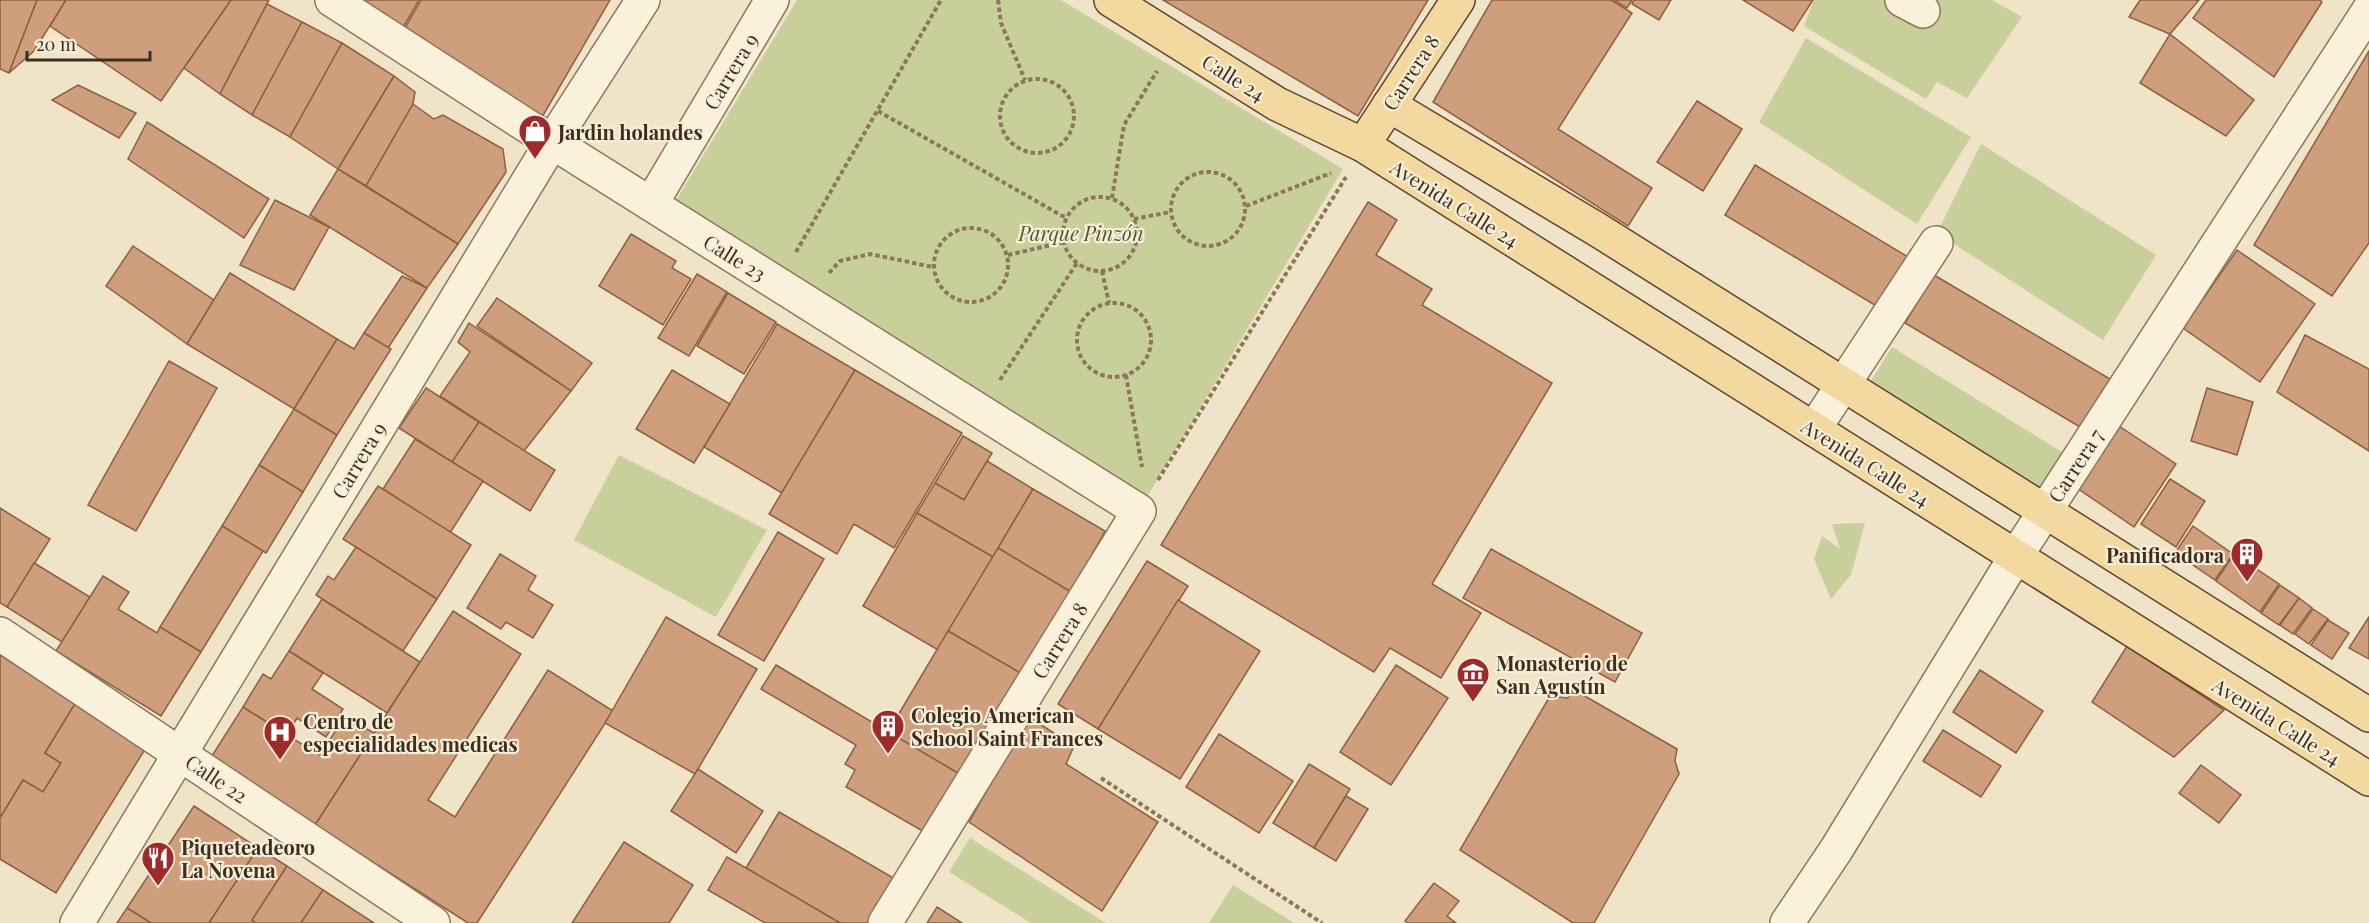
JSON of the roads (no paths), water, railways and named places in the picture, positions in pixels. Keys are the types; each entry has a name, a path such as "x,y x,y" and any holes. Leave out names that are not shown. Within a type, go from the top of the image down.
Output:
{"main road":[{"name":"Calle 24","path":"1111,0 1358,154"},
{"name":"Carrera 8","path":"1358,154 1458,0"},
{"path":"1389,105 1598,230 2369,715"},
{"name":"Avenida Calle 24","path":"1358,154 1814,429 2369,779"}],"street":[{"name":"Calle 23","path":"333,0 552,142 980,411 1143,504"},
{"name":"Carrera 9","path":"77,923 552,142 643,0"},
{"name":"Carrera 9","path":"651,204 772,0"},
{"name":"Carrera 7","path":"1787,923 1836,850 2016,556 2369,10"},
{"path":"1814,429 1936,243"},
{"name":"Carrera 8","path":"885,923 1143,504"},
{"name":"Calle 22","path":"0,633 433,923"}],"place":[{"name":"Jardin holandes","path":"535,160"},
{"name":"Panificadora","path":"2247,583"},
{"name":"Monasterio de San Agustín","path":"1473,703"},
{"name":"Colegio American School Saint Frances","path":"888,755"},
{"name":"Centro de especialidades medicas","path":"280,761"},
{"name":"Piqueteadeoro La Novena","path":"158,887"}],"park label":[{"name":"Parque Pinzón","path":"1081,232"}]}
